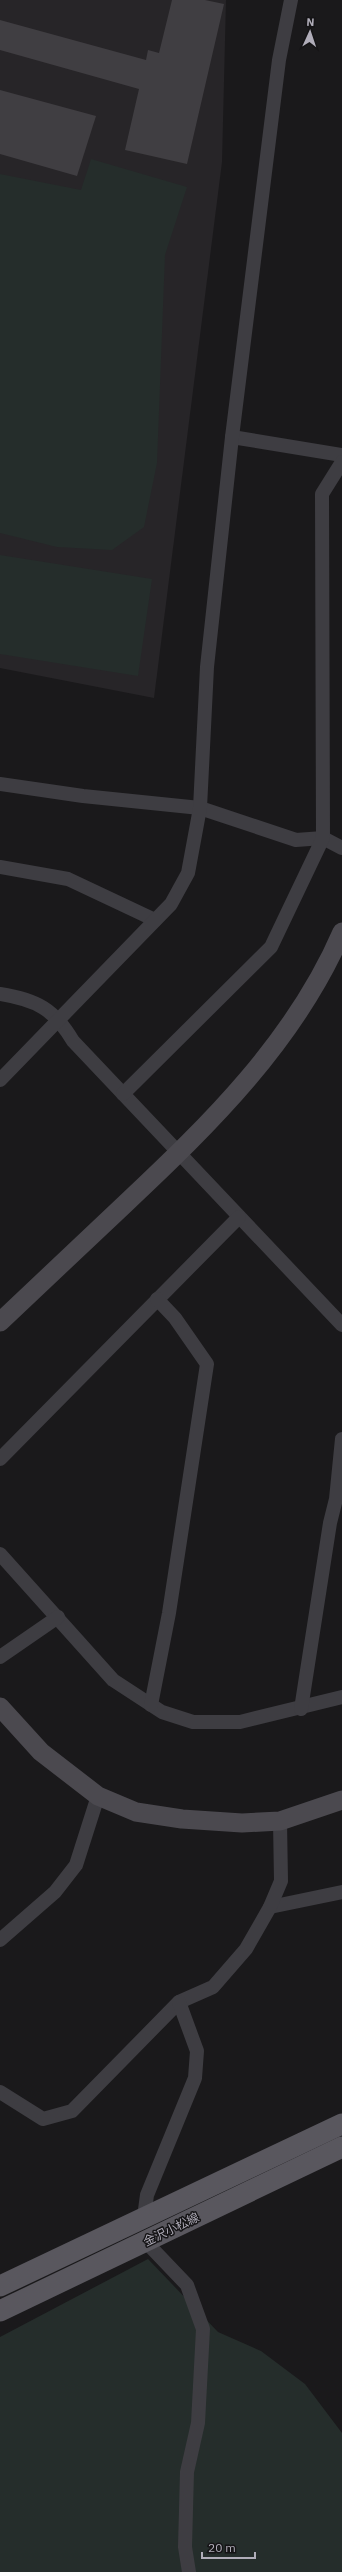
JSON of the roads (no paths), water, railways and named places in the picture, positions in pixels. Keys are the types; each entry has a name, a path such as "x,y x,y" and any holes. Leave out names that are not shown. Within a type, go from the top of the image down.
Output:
{"main road":[{"name":"金沢小松線","path":"0,2286 342,2124"},
{"name":"金沢小松線","path":"0,2311 342,2147"}],"street":[{"path":"0,1080 172,904 188,873 200,808 207,667 232,437 279,60 291,0"},
{"path":"232,437 342,455"},
{"path":"123,1094 271,947 323,838 322,494 342,462"},
{"path":"0,784 83,796 200,808 296,840 323,838 342,848"},
{"path":"0,867 68,879 155,920"},
{"path":"0,1322 178,1154 259,1068 311,996 342,932"},
{"path":"0,994 19,997 42,1006 60,1019 73,1041 178,1154 342,1325"},
{"path":"0,1459 240,1217"},
{"path":"151,1705 169,1613 207,1364 175,1318 157,1299"},
{"path":"302,1709 330,1523 336,1499 342,1439"},
{"path":"0,1554 113,1680 162,1712 193,1722 240,1722 302,1709 342,1698"},
{"path":"0,1658 58,1617"},
{"path":"0,1707 41,1752 98,1796 136,1812 182,1819 242,1823 280,1821 342,1800"},
{"path":"0,1940 55,1892 76,1865 98,1796"},
{"path":"0,2092 43,2119 72,2111 179,2002 213,1987 246,1949 270,1907 281,1880 280,1821"},
{"path":"270,1907 342,1892"},
{"path":"144,2217 147,2195 195,2078 197,2052 179,2002"},
{"path":"145,2242 187,2285 203,2329 198,2423 187,2472 185,2546 189,2572"}]}
